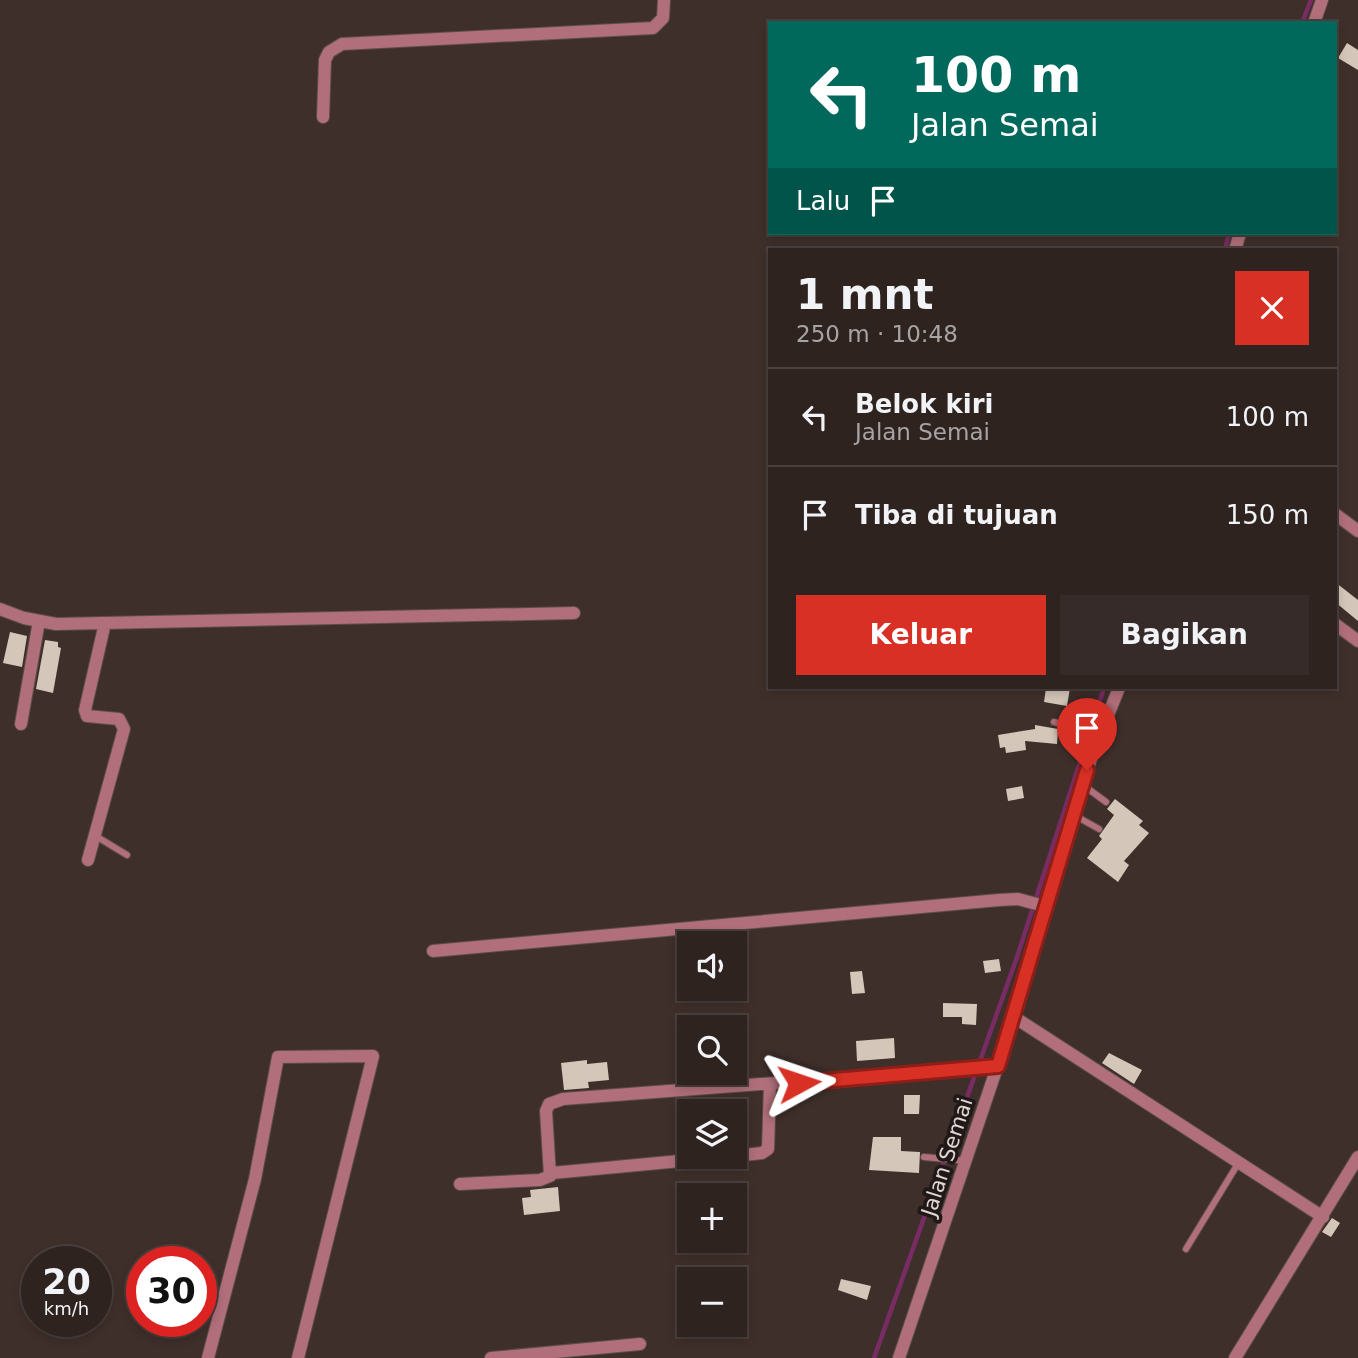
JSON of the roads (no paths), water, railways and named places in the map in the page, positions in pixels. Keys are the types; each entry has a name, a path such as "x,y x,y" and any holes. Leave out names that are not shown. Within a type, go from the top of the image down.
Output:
{"street":[{"path":"323,117 325,60 329,52 342,44 653,28 662,21 664,0"},
{"path":"1315,21 1322,0"},
{"path":"1337,515 1358,531"},
{"path":"0,609 39,621 105,624 574,613"},
{"path":"21,724 39,621"},
{"path":"88,860 124,729 118,719 93,718 87,716 85,710 105,624"},
{"path":"1337,625 1358,641"},
{"name":"Jalan Semai","path":"900,1358 962,1161 994,1066 1014,1017 1083,785 1095,734 1118,689"},
{"path":"433,951 1018,900 1045,906"},
{"path":"1014,1017 1323,1217"},
{"path":"208,1358 255,1179 278,1057 373,1056 299,1358"},
{"path":"552,1173 546,1115 549,1104 555,1101 994,1066"},
{"path":"747,1155 762,1153 768,1149 770,1084"},
{"path":"1234,1358 1358,1157"},
{"path":"460,1184 540,1180 552,1173 677,1161"},
{"path":"491,1358 640,1344"}],"lane":[{"path":"1054,722 1095,734"},
{"path":"1083,785 1106,802"},
{"path":"1074,815 1099,829"},
{"path":"94,835 127,855"},
{"path":"924,1157 962,1161"},
{"path":"1186,1249 1239,1162"}],"waterway":[{"path":"1303,21 1311,0"},
{"path":"1225,248 1229,235"},
{"path":"874,1358 1016,960 1104,689"}]}
